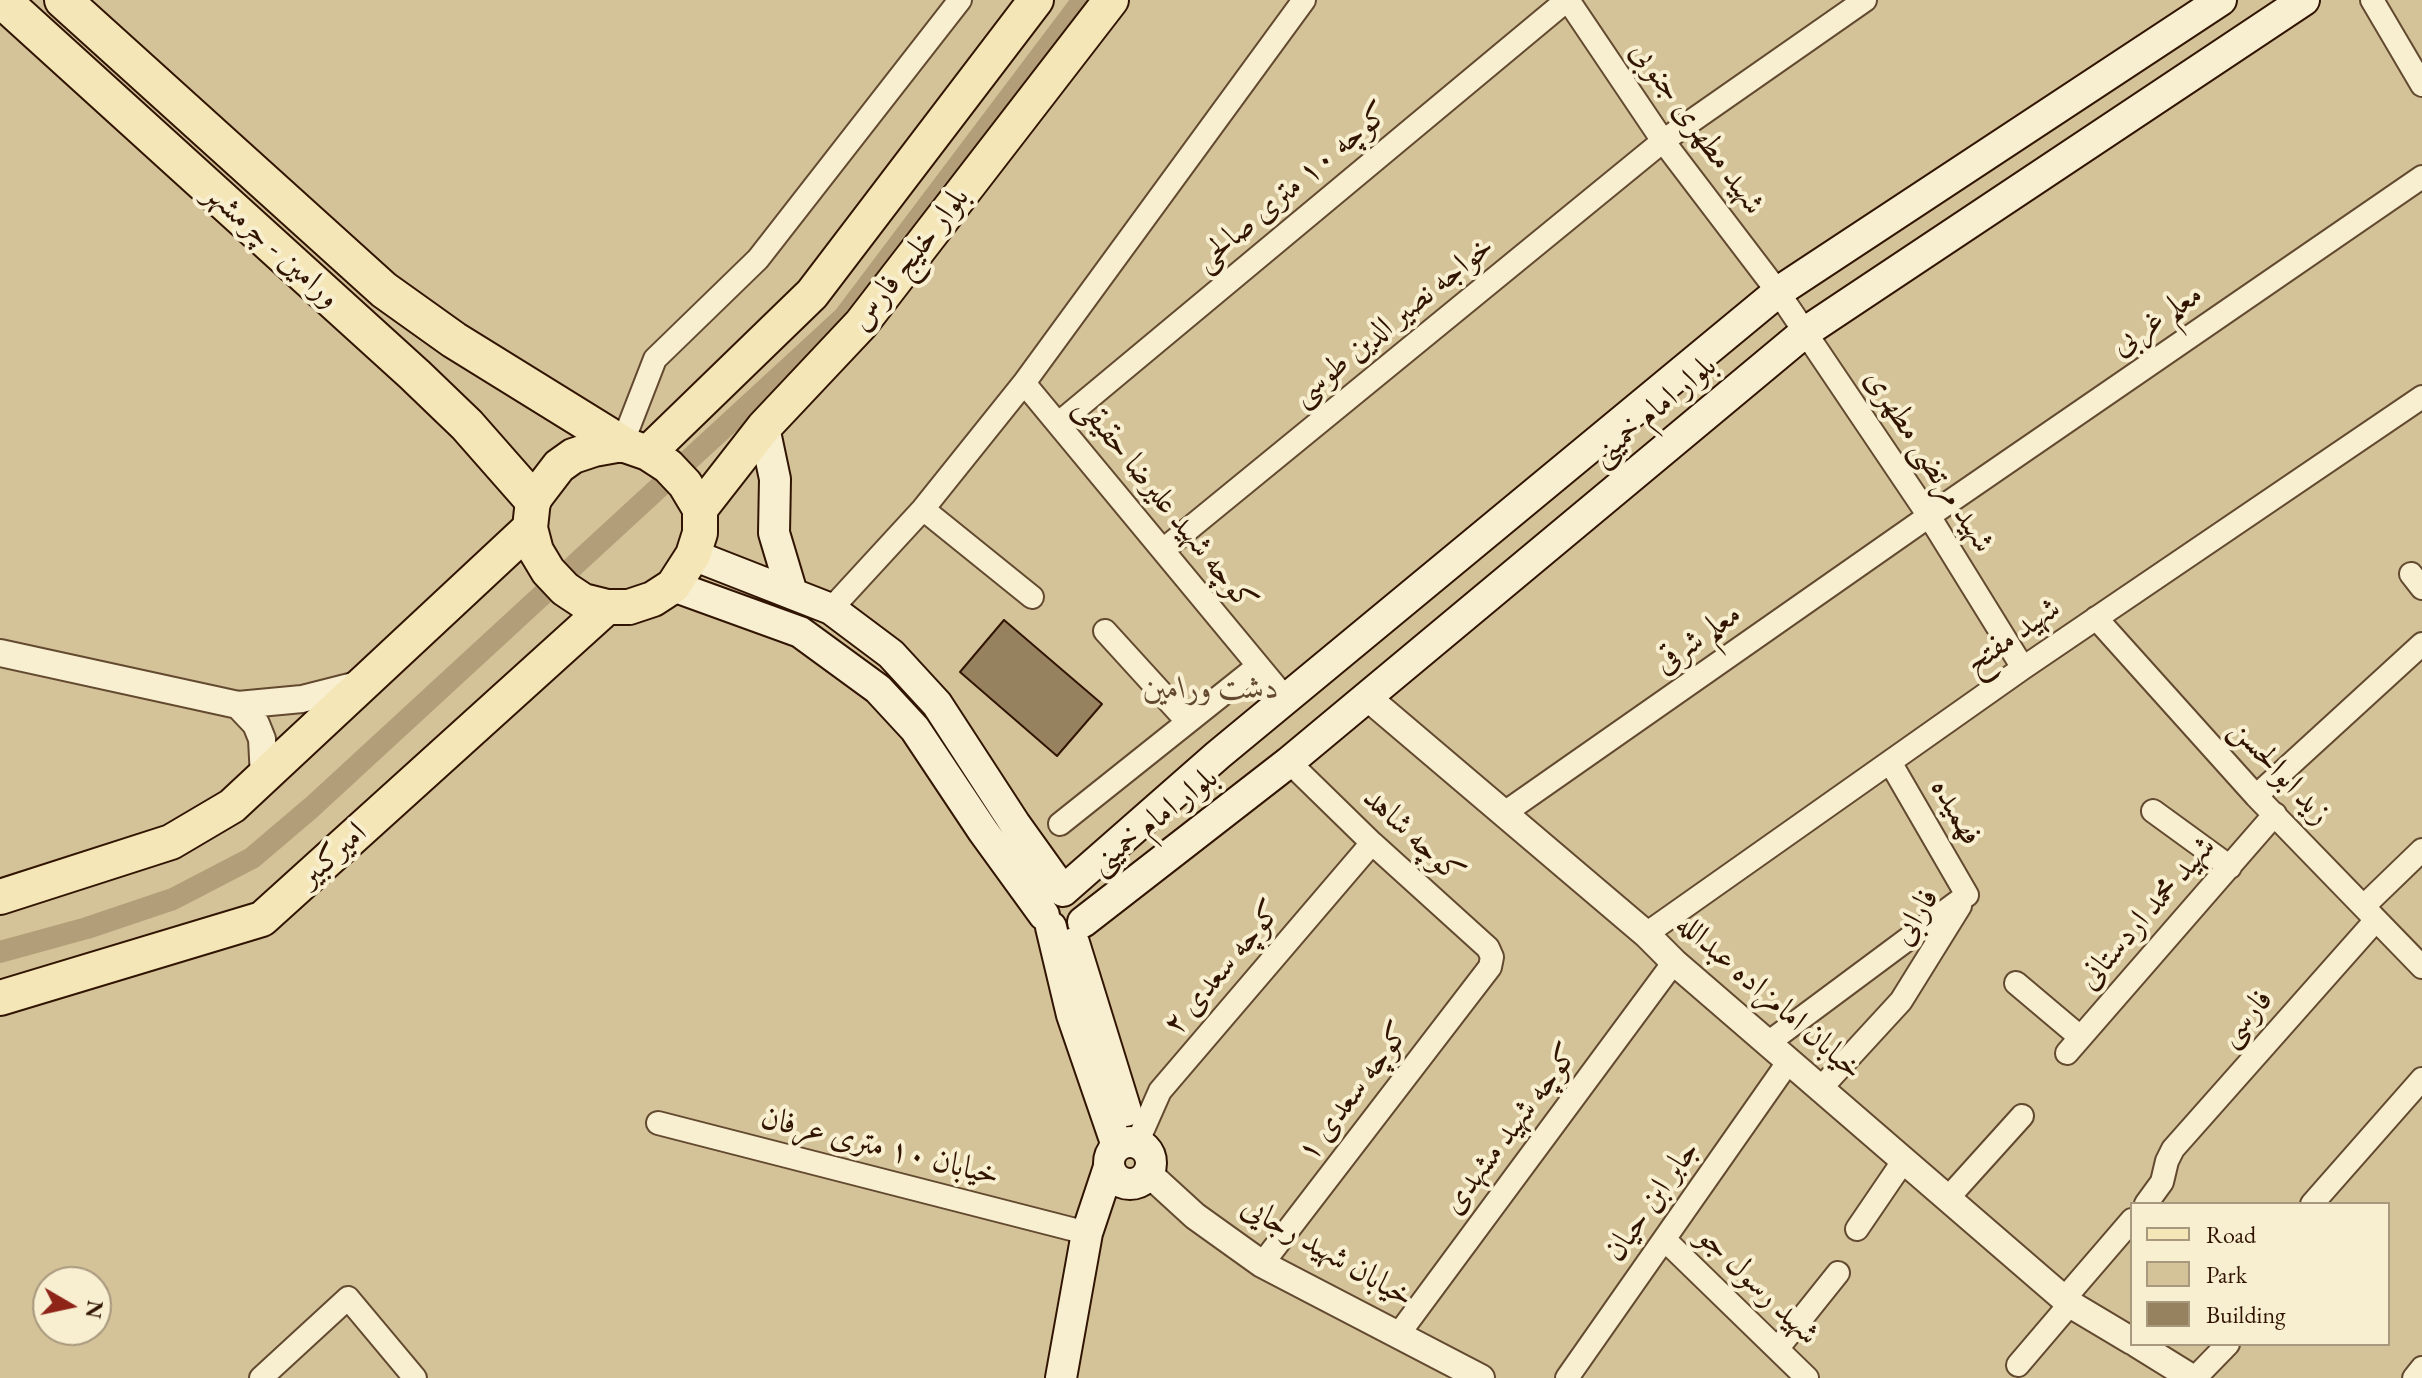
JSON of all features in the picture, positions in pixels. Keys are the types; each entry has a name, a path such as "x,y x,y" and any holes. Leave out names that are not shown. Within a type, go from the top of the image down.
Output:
{"highway":[{"name":"ورامین - چرمشهر","path":"2,0 467,425 532,514"},
{"name":"ورامین - چرمشهر","path":"63,0 384,290 454,340 665,471"}],"main road":[{"name":"بلوار خلیج فارس","path":"665,471 812,294 1036,0"},
{"name":"بلوار خلیج فارس","path":"665,471 764,427 861,324 1111,0"},
{"name":"بلوار امام خمینی","path":"1063,891 1286,699 1778,292 2221,0"},
{"name":"بلوار امام خمینی","path":"1062,924 1289,762 1804,333 2304,0"},
{"path":"764,427 775,479 774,533 792,593"},
{"path":"0,897 171,842 232,806 364,683 532,514 546,480 573,456 594,449 665,471 700,533 693,555 673,586 653,599 629,607 607,607 583,601 557,580 536,551 532,514"},
{"path":"673,586 800,632 878,689 915,729 983,831 1062,924 1086,910 1081,898 1063,891 937,704 891,654 831,609 693,555"},
{"name":"امیرکبیر","path":"0,998 262,919 607,607"},
{"name":"خیابان شهید رجایی","path":"1062,924 1072,1015 1128,1163"},
{"path":"1055,1376 1085,1246 1101,1241 1128,1163"}],"street":[{"path":"665,471 655,359 758,259 960,0"},
{"path":"831,609 923,509 1024,383 1304,0"},
{"name":"شهید مطهری جنوبی","path":"1567,0 1663,141 1778,292"},
{"name":"کوچه ۱۰ متری صالحی","path":"1059,423 1567,0"},
{"name":"خواجه نصیر الدین طوسی","path":"1163,550 1663,141 1865,0"},
{"path":"2372,0 2422,85"},
{"name":"معلم غربی","path":"1929,516 2422,177"},
{"name":"شهید مرتضی مطهری","path":"1778,292 1929,516 2023,668"},
{"name":"کوچه شهید علیرضا حقیقی","path":"1024,383 1286,699"},
{"name":"شهید مفتح","path":"1646,934 2023,668 2422,397"},
{"path":"923,509 1032,597"},
{"name":"معلم شرقی","path":"1503,814 1929,516"},
{"name":"زید ابوالحسن","path":"2096,618 2256,796 2422,967"},
{"path":"1105,631 1187,721"},
{"path":"2256,796 2422,644"},
{"path":"0,653 238,705 302,699 364,683"},
{"path":"1060,824 1258,666"},
{"name":"خیابان امامزاده عبدالله","path":"1367,697 1646,934 1674,962 2067,1301 2130,1340"},
{"path":"238,705 256,724 262,739 264,777"},
{"name":"کوچه شاهد","path":"1289,762 1372,843 1488,948 1492,957"},
{"name":"فهمیده","path":"1890,762 1967,895"},
{"path":"2153,811 2230,867"},
{"name":"شهید محمد اردستانی","path":"2016,983 2074,1045 2275,814"},
{"name":"کوچه سعدی ۲","path":"1128,1163 1160,1091 1372,843"},
{"name":"فارسی","path":"2147,1202 2162,1182 2173,1149 2422,850"},
{"name":"فارابی","path":"1768,1043 1967,895"},
{"name":"فارابی","path":"1821,1088 1901,1001 1967,895"},
{"name":"کوچه سعدی ۱","path":"1262,1264 1490,967 1492,957"},
{"name":"کوچه شهید مشهدی","path":"1398,1335 1674,962"},
{"name":"جابر ابن حیان","path":"1567,1378 1789,1061"},
{"path":"2314,1202 2422,1079"},
{"path":"1948,1198 2022,1116"},
{"name":"خیابان ۱۰ متری عرفان","path":"658,1123 1085,1246"},
{"path":"1857,1229 1904,1160"},
{"name":"خیابان شهید رجایی","path":"1128,1163 1262,1264 1481,1378"},
{"path":"2018,1365 2130,1222"},
{"name":"شهید رسول جو","path":"1665,1240 1807,1378"},
{"path":"1778,1348 1838,1273"},
{"path":"261,1378 348,1298 415,1378"},
{"name":"خیابان امامزاده عبدالله","path":"2139,1346 2194,1378"},
{"path":"2194,1378 2226,1346"},
{"path":"2414,1378 2422,1368"}],"green space":[{"name":"دشت ورامین","path":"0,0 2422,0 2422,1378 0,1378"}],"building":[{"path":"1004,620 1102,704 1057,756 960,672"}],"waterway":[{"path":"0,952 87,928 173,899 252,858 312,807 844,317 1083,0"}]}
